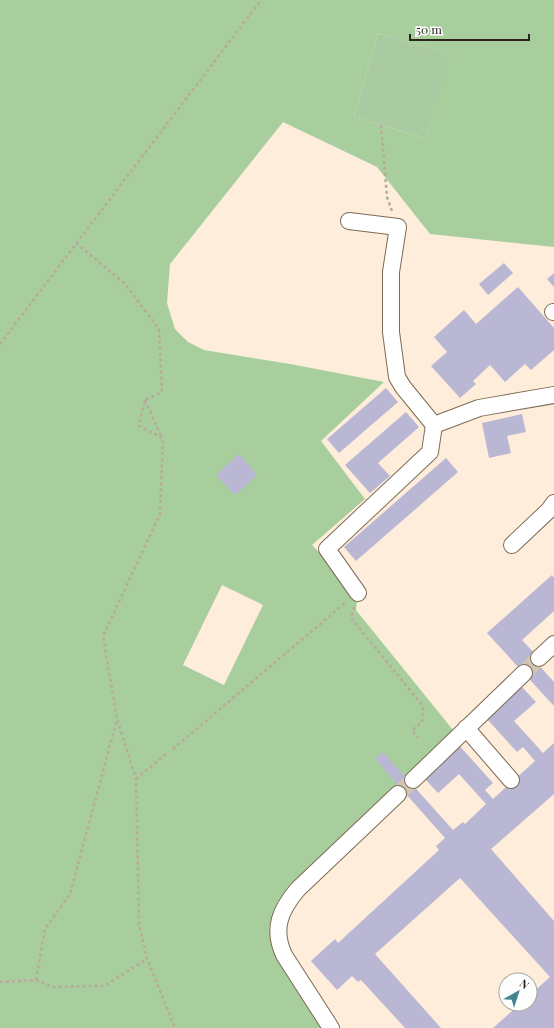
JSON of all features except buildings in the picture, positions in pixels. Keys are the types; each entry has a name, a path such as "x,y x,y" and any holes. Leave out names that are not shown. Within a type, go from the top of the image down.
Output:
{"lane":[{"path":"349,221 398,227 391,280 391,332 397,377 403,387 434,425 430,452 327,548 358,593"},
{"path":"434,425 479,408 554,395"},
{"path":"512,545 549,510 554,503"},
{"path":"538,658 554,644"},
{"path":"413,780 524,673"},
{"path":"466,728 511,780"},
{"path":"331,1028 279,945 277,937 281,916 285,907 298,889 398,794"}],"path":[{"path":"0,344 261,0"},
{"path":"381,125 387,197 398,227"},
{"path":"76,243 125,284 159,329 162,392 145,400"},
{"path":"145,400 139,426 163,438"},
{"path":"145,400 163,438 160,514 103,636 117,719 136,779 139,924 146,959 175,1028"},
{"path":"358,593 351,618 423,706 422,722 412,730 418,738"},
{"path":"174,749 358,593"},
{"path":"36,980 45,929 70,894 117,719"},
{"path":"136,779 166,753"},
{"path":"0,982 36,980 52,987 104,986 146,959"}],"green space":[{"path":"0,0 554,0 554,247 430,234 377,167 283,122 170,264 167,303 175,329 188,342 204,350 290,364 384,382 321,441 365,499 312,545 358,593 356,610 457,735 296,886 272,930 324,1028 0,1028","holes":["378,33 450,54 426,138 354,117","222,585 263,605 224,685 183,665"]},
{"path":"378,33 451,54 426,138 354,117"}],"tunnel":[{"path":"524,673 539,658"},
{"path":"398,794 413,780"}]}
